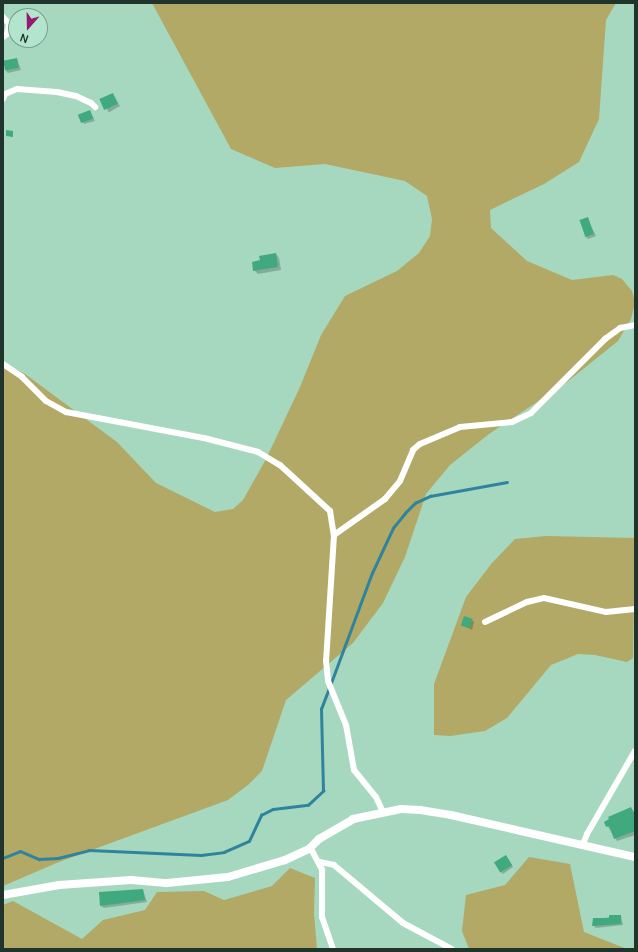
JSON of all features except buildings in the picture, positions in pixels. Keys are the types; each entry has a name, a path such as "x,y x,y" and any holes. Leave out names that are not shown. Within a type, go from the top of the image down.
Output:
{"street":[{"path":"3,18 9,24 7,34 3,36"},
{"path":"3,99 5,94 17,89 57,92 76,96 91,103 95,108"},
{"path":"334,535 385,499 400,481 413,450 420,444 460,427 512,422 531,413 605,340 620,328 635,325"},
{"path":"3,364 22,377 46,401 66,412 204,438 258,452 280,465 330,511 334,535 326,660 328,681 346,725 354,770 376,797 383,812"},
{"path":"485,622 527,602 544,598 606,612 635,609"},
{"path":"584,844 587,834 635,751"},
{"path":"3,895 58,885 131,880 167,883 202,881 270,866 310,847 319,839 353,819 383,812 420,810 584,844 635,857"},
{"path":"310,847 320,862 323,877 323,922 333,949"},
{"path":"320,862 334,865 403,923 452,949"}],"shaded area":[{"path":"152,3 616,3 606,20 599,119 579,162 544,184 490,210 491,228 527,261 572,280 613,275 622,279 632,291 635,303 631,319 618,341 567,382 489,434 450,465 426,494 405,557 383,603 353,643 286,700 262,771 248,785 228,800 59,862 3,886 3,362 25,374 117,442 156,483 215,512 233,509 243,500 266,459 300,387 321,335 345,296 397,271 419,253 430,236 432,219 427,196 405,181 325,164 275,168 231,149"},
{"path":"546,536 635,538 633,658 627,662 595,655 578,654 551,665 507,718 485,731 450,736 434,735 434,684 466,597 492,563 515,539"},
{"path":"529,857 570,864 584,932 627,949 469,949 462,931 466,895 505,885"},
{"path":"290,868 315,878 314,913 317,949 3,949 3,905 13,901 82,939 103,920 145,910 157,892 204,891 224,900 272,886"}],"waterway":[{"path":"331,683 372,573 393,528 405,513 415,503 430,496 507,482"},
{"path":"3,858 20,851 39,859 58,858 89,850 201,855 224,852 249,841 261,815 273,809 308,805 323,791 321,709 329,688"}]}
